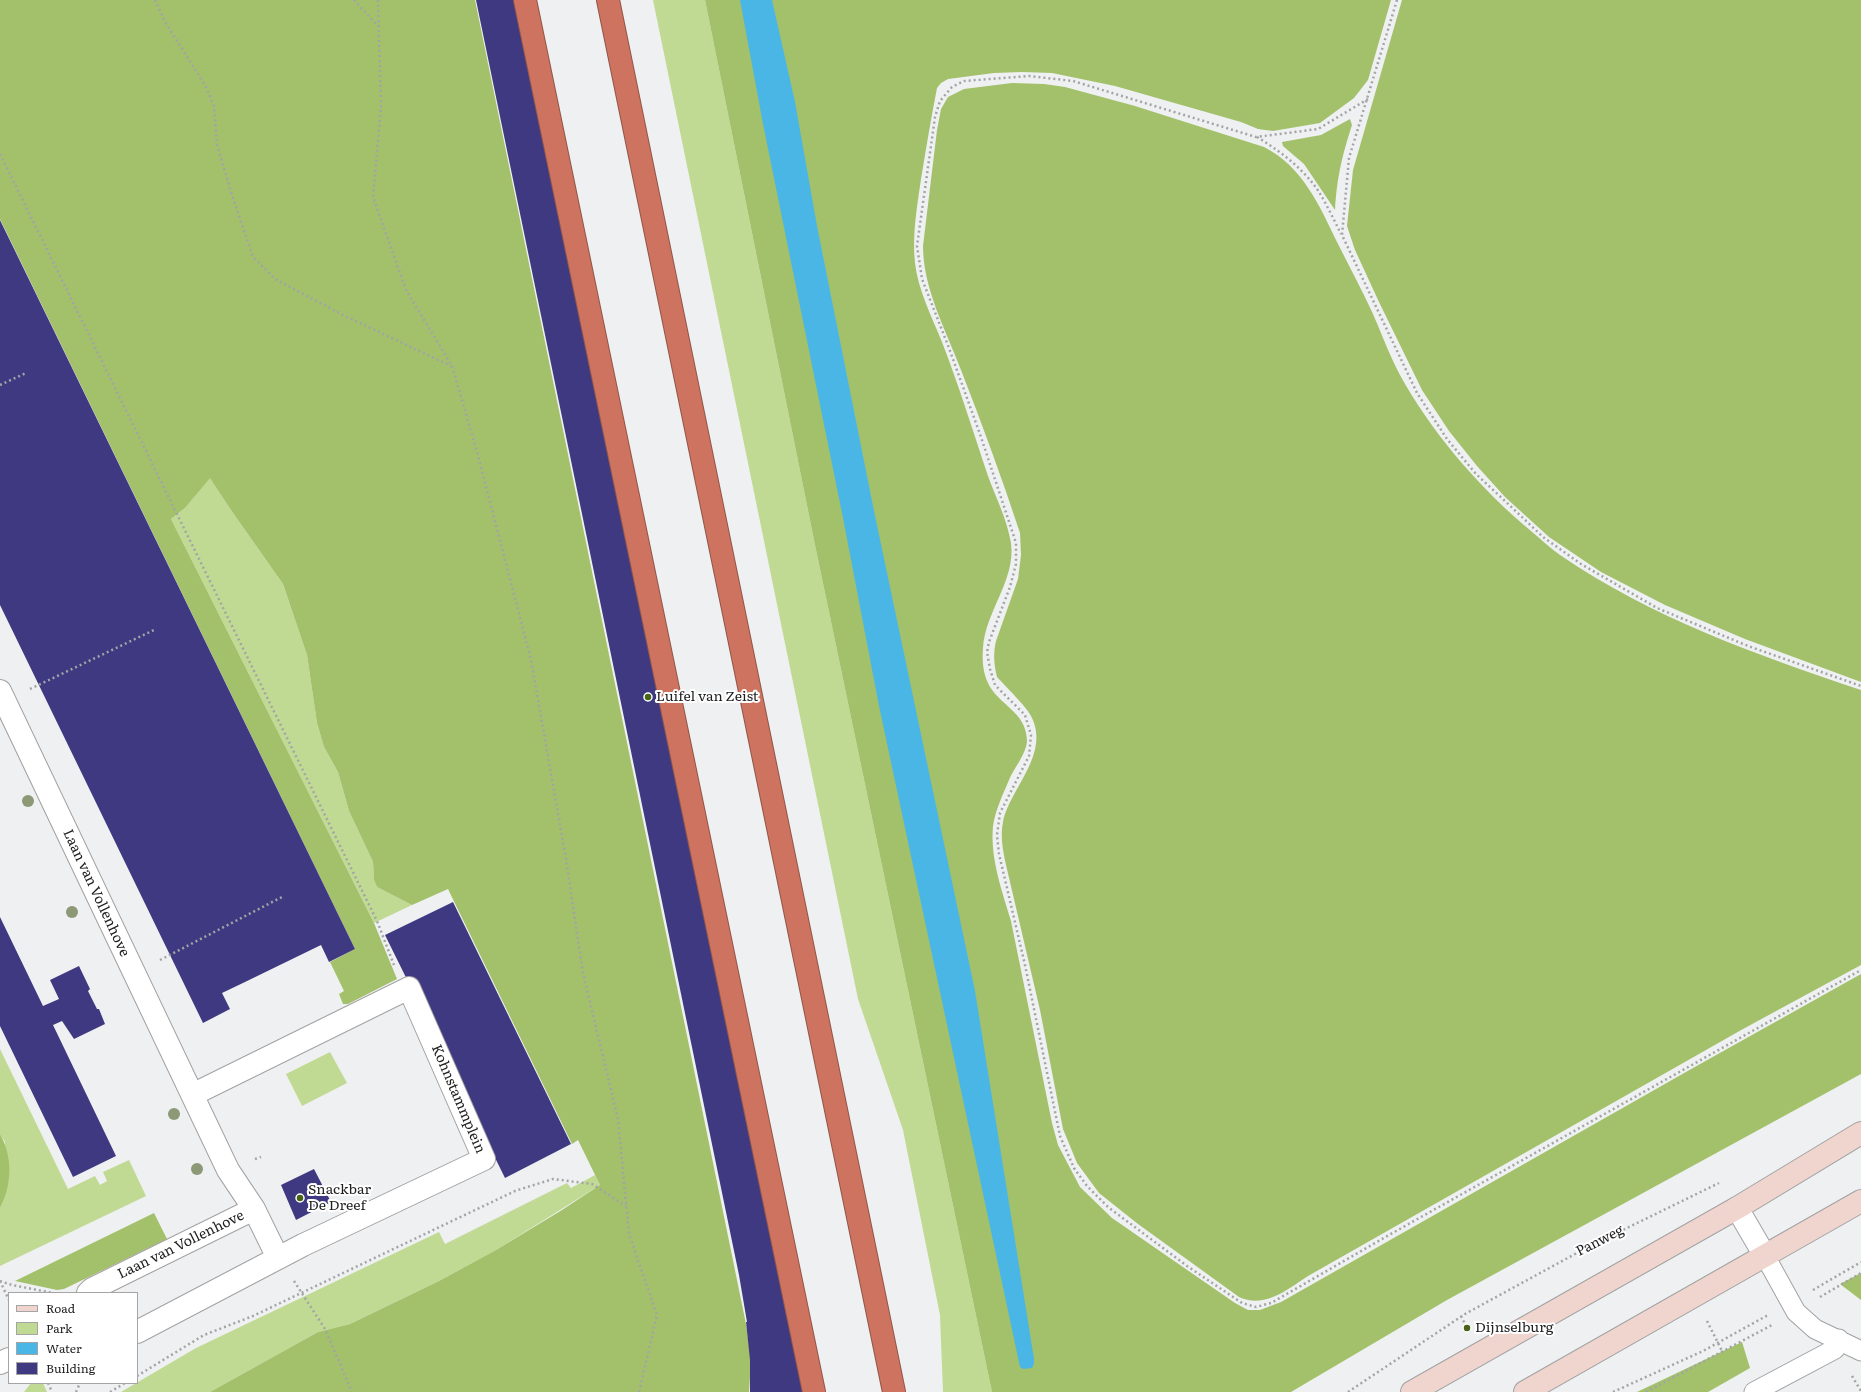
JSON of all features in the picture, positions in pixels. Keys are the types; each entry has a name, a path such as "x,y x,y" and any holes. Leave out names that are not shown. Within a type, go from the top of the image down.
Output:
{"highway":[{"path":"525,0 814,1392"},
{"path":"608,0 894,1392"}],"main road":[{"path":"1412,1392 1737,1208 1861,1134"},
{"path":"1525,1392 1861,1200"}],"street":[{"name":"Laan van Vollenhove","path":"0,691 194,1094 228,1170 254,1209 278,1258"},
{"path":"194,1094 407,989"},
{"name":"Kohnstammplein","path":"278,1258 484,1159 407,989"},
{"path":"1737,1208 1765,1256"},
{"name":"Laan van Vollenhove","path":"89,1292 92,1289 254,1209"},
{"path":"138,1331 278,1258"}],"lane":[{"path":"1765,1256 1793,1307 1815,1329 1839,1339 1861,1351"},
{"path":"1754,1392 1835,1349 1839,1339"}],"path":[{"path":"155,0 165,22 206,87 214,106 217,145 253,257 275,279 343,315 452,366"},
{"path":"354,0 379,26"},
{"path":"378,0 381,108 373,197 406,290 452,366 477,452 531,660 566,859 583,973 618,1119 629,1234 657,1315 639,1392"},
{"path":"1342,235 1349,158 1397,0"},
{"path":"1861,686 1748,646 1657,608 1582,564 1543,537 1476,474 1447,439 1417,393 1342,235 1319,192 1292,161 1274,147 1256,137 1074,81 1029,76 964,81 952,87 940,101 933,125 917,246 922,279 981,436 1016,543 1016,564 987,652 995,685 1025,715 1031,735 1029,756 1000,813 997,835 998,854 1025,965 1060,1136 1074,1168 1087,1186 1108,1207 1187,1266 1242,1303 1256,1306 1271,1303 1388,1235 1861,970"},
{"path":"1256,137 1318,129 1368,99"},
{"path":"0,154 377,921 407,989"},
{"path":"0,385 26,373"},
{"path":"40,684 154,630"},
{"path":"172,954 282,897"},
{"path":"138,1375 204,1335 253,1316 302,1294 515,1191 553,1179 592,1184 626,1206"},
{"name":"Panweg","path":"1348,1392 1461,1316 1586,1248 1725,1180"},
{"path":"278,1258 325,1329 352,1392"},
{"path":"1646,1392 1793,1307 1861,1262"},
{"path":"1613,1392 1703,1351 1861,1273"},
{"path":"0,1281 12,1286 47,1292"},
{"path":"0,1281 8,1298"},
{"path":"1461,1316 1467,1328"},
{"path":"110,1392 123,1384"}],"green space":[{"path":"0,0 475,0 746,1324 751,1361 749,1392 210,1392 318,1332 350,1324 439,1281 496,1250 600,1185 578,1140 572,1144 448,889 412,905 377,887 374,880 373,862 349,811 338,772 324,747 317,723 307,655 283,584 210,478 185,508 171,519 374,923 397,979 348,1004 343,1004 339,994 344,991 330,962 355,949 0,219"},
{"path":"653,0 705,0 815,545 992,1392 943,1392 940,1315 903,1130 858,999"},
{"path":"705,0 1391,0 1368,80 1354,98 1320,123 1273,131 1258,129 1241,122 1115,86 1052,73 994,73 948,79 941,83 937,88 917,210 914,242 915,263 922,293 954,375 1009,534 1011,543 1011,557 1009,570 985,635 983,662 988,683 998,697 1017,715 1022,722 1027,740 1023,755 1009,780 996,814 993,826 993,850 1011,921 1052,1123 1058,1145 1080,1187 1112,1218 1235,1303 1248,1310 1260,1310 1281,1302 1861,974 1861,1074 1447,1300 1291,1392 992,1392 815,545"},
{"path":"1402,0 1861,0 1861,682 1745,639 1665,605 1601,572 1549,537 1505,497 1477,466 1449,431 1422,390 1355,250 1347,226 1353,170"},
{"path":"1012,83 1044,84 1065,87 1135,106 1264,147 1278,155 1299,176 1316,201 1369,305 1396,367 1418,405 1446,444 1462,463 1513,515 1560,555 1631,598 1744,649 1861,690 1861,965 1743,1029 1308,1276 1284,1292 1258,1301 1239,1297 1138,1224 1099,1193 1077,1163 1063,1129 1040,1010 1005,860 1002,838 1003,822 1013,796 1033,757 1036,744 1036,730 1031,716 997,677 995,664 994,650 996,641 1018,579 1021,555 1020,533 984,431 936,309 927,278 923,246 937,130 941,109 948,97 964,89"},
{"path":"1350,119 1352,125 1340,167 1335,210 1304,164 1283,146 1282,142 1321,135"},
{"path":"210,477 233,513 283,584 307,655 317,723 324,747 338,772 349,811 373,862 374,880 377,887 412,905 374,923 171,519 185,508"},
{"path":"0,1049 68,1189 95,1176 100,1185 107,1181 103,1172 129,1160 146,1196 0,1266 0,1208 4,1199 5,1142 0,1134"},
{"path":"330,1052 347,1083 302,1106 286,1074"},
{"path":"0,1134 9,1161 9,1181 0,1208"},
{"path":"595,1175 600,1185 496,1250 439,1281 350,1324 318,1332 210,1392 121,1392 135,1384 138,1384 138,1382 196,1348 439,1232 445,1244 567,1183 571,1188"},
{"path":"154,1213 167,1239 64,1289 57,1290 15,1281"},
{"path":"1861,1273 1861,1300 1840,1284"},
{"path":"1742,1342 1750,1368 1708,1392 1637,1392"},
{"path":"30,1384 43,1384 47,1392 24,1392"}],"water":[{"path":"740,0 772,0 795,102 817,226 874,511 975,991 1034,1359 1032,1368 1023,1369 1020,1367 879,706 843,518 763,124"}],"building":[{"name":"Luifel van Zeist","path":"476,0 533,0 806,1392 750,1392 750,1360 747,1322 739,1275"},
{"path":"0,220 355,949 329,962 321,945 222,993 230,1009 203,1023 0,605"},
{"path":"453,902 571,1144 505,1178 385,935"},
{"path":"0,917 43,1006 59,999 50,980 79,966 90,989 88,991 97,1009 99,1009 105,1024 74,1039 62,1021 53,1025 116,1156 73,1177 0,1026"},
{"path":"314,1169 331,1202 296,1220 281,1185"}],"place":[{"name":"Luifel van Zeist","path":"648,697"},
{"name":"Snackbar De Dreef","path":"300,1198"},
{"name":"Dijnselburg","path":"1467,1328"}]}
